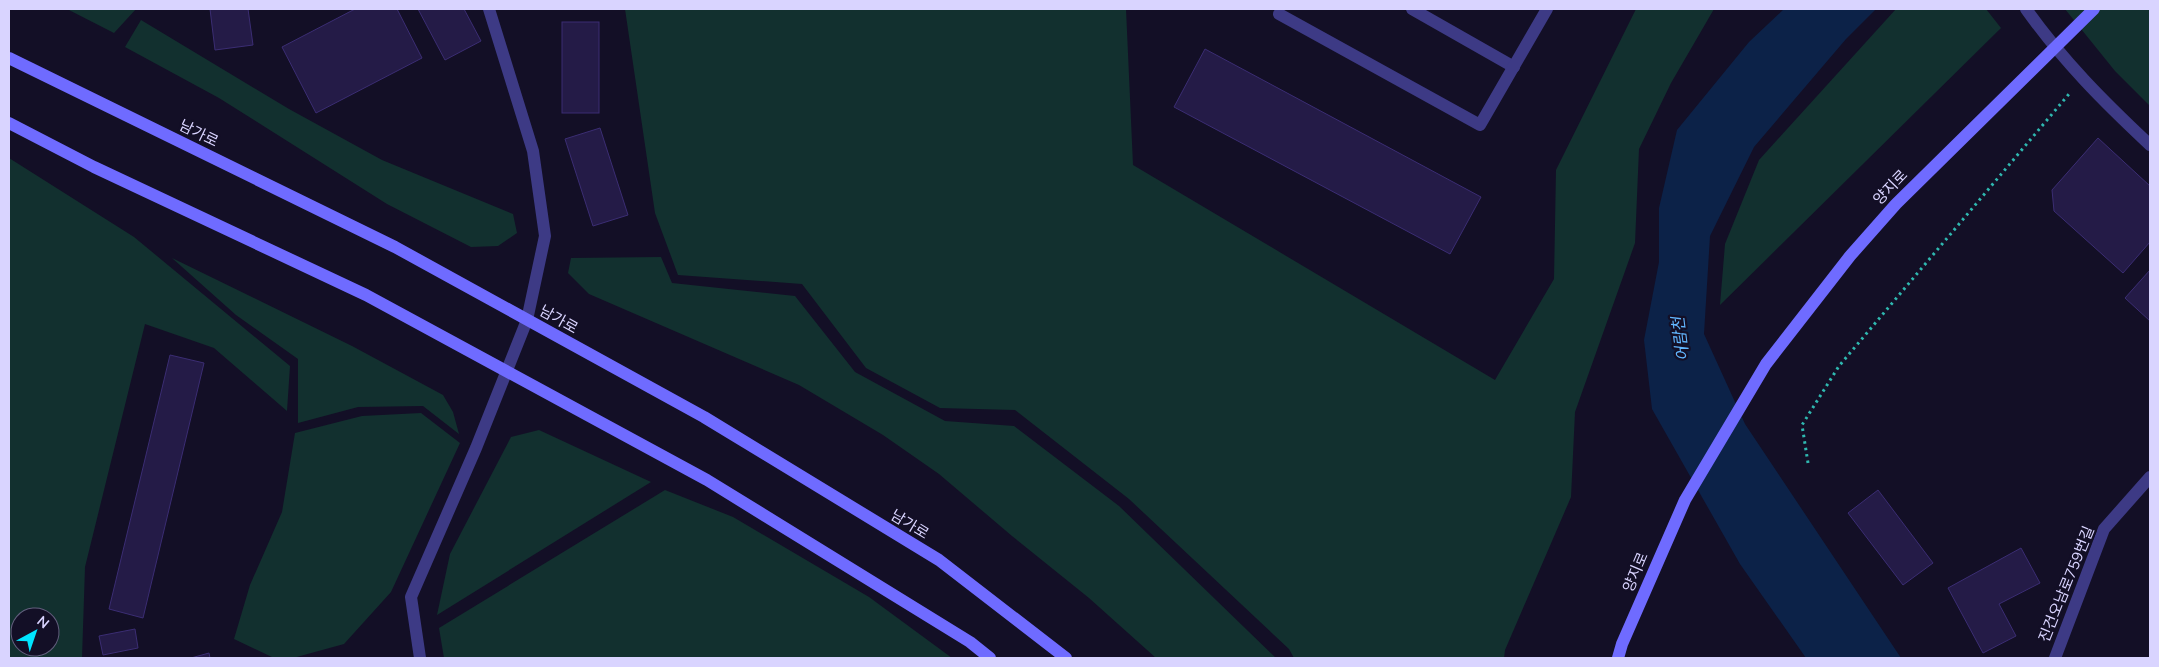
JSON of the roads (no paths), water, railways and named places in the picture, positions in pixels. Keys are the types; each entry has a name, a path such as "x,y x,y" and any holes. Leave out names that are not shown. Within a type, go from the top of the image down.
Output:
{"main road":[{"name":"양지로","path":"1618,658 1622,644 1685,500 1766,364 1850,256 1896,204 2094,9"},
{"name":"남가로","path":"9,58 395,247 704,417 939,560 1066,658"},
{"path":"9,123 94,167 366,295 707,480 970,642 990,658"}],"street":[{"path":"420,658 411,597 476,448 527,320 545,236 533,151 489,9"},
{"path":"1412,9 1514,67"},
{"path":"1279,14 1480,125 1547,9"},
{"path":"2026,9 2054,48 2096,95 2150,145"},
{"name":"진건오남로759번길","path":"2055,658 2104,530 2150,477"}],"water":[{"name":"어람천","path":"1784,9 1876,9 1846,39 1754,147 1710,236 1704,334 1745,424 1901,658 1806,658 1740,564 1652,409 1644,340 1659,262 1659,208 1677,130 1749,42"}]}
